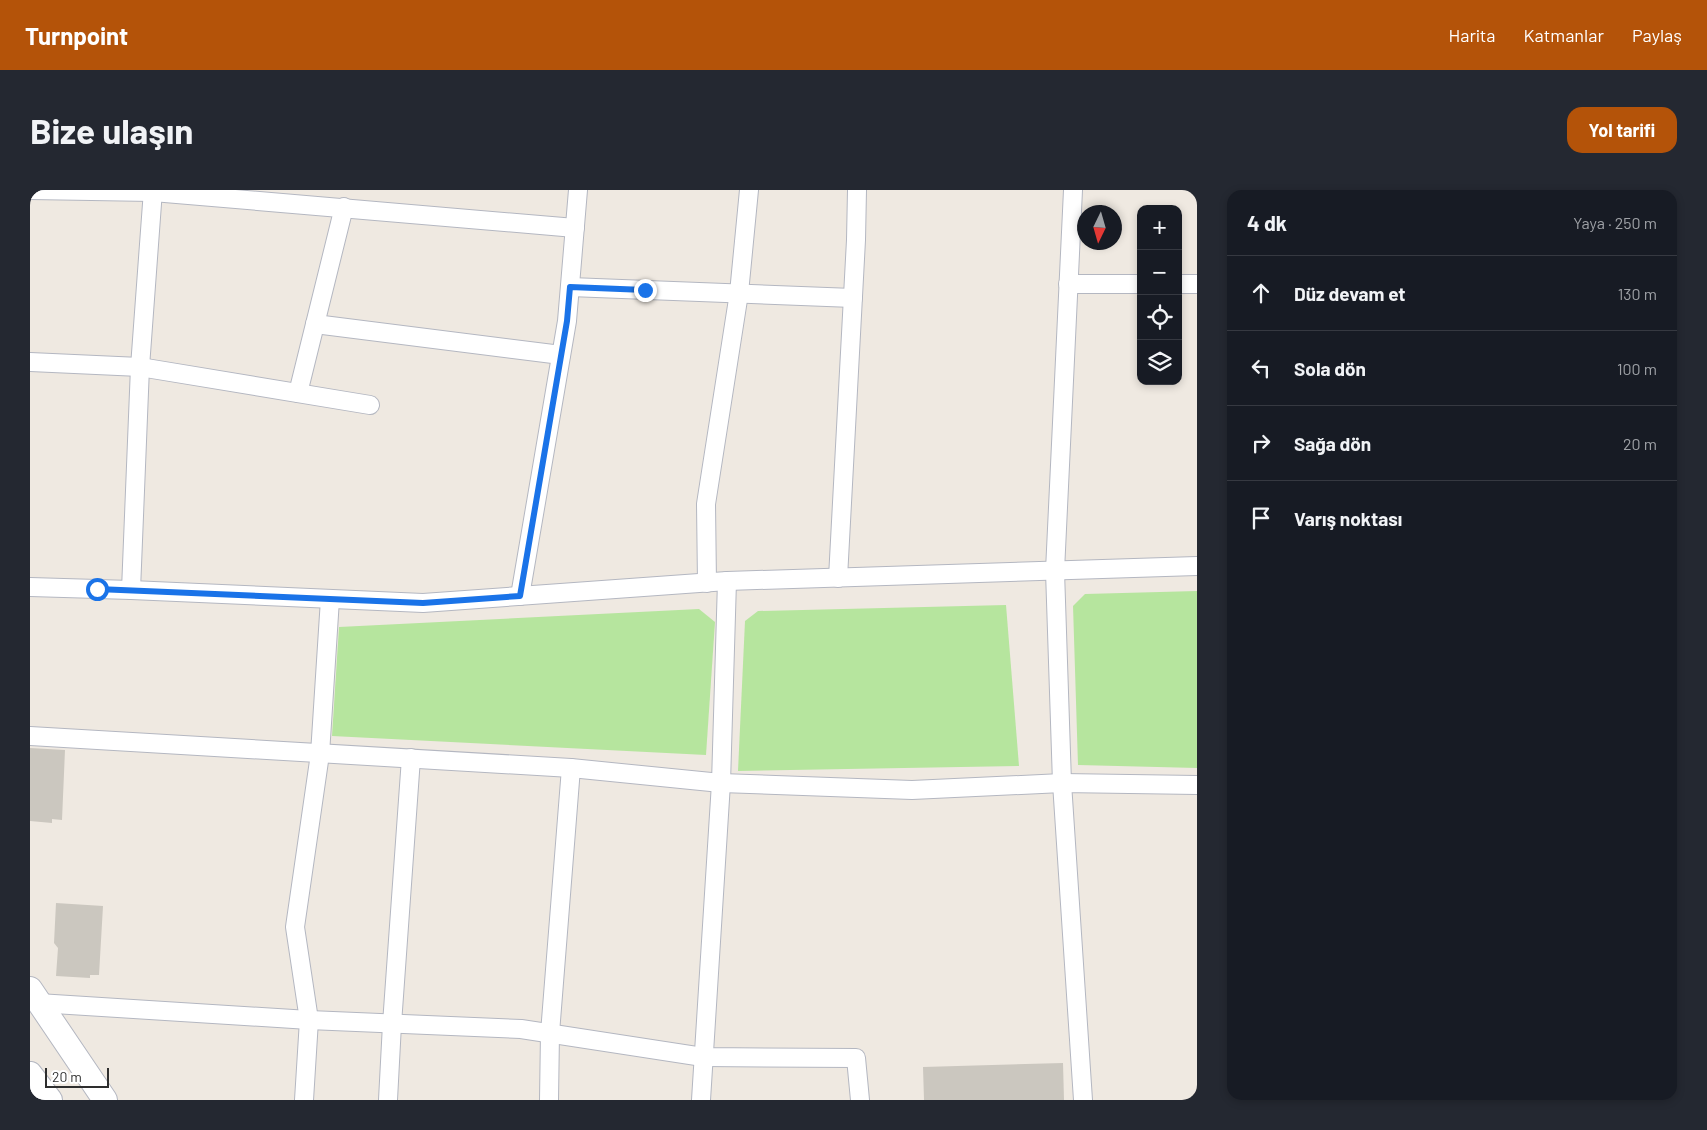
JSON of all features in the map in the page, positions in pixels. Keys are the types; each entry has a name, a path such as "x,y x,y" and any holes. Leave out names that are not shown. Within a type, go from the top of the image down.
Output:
{"street":[{"path":"30,190 153,191 575,228"},
{"path":"520,596 567,321 578,190"},
{"path":"707,583 706,504 739,293 749,190"},
{"path":"838,578 857,190"},
{"path":"1073,190 1055,571 1062,784 1083,1100"},
{"path":"131,590 140,368 153,191"},
{"path":"298,393 344,208"},
{"path":"1068,284 1137,284"},
{"path":"1182,284 1197,284"},
{"path":"570,287 853,298"},
{"path":"315,324 562,355"},
{"path":"30,362 140,368 370,405"},
{"path":"30,587 423,603 728,581 1197,566"},
{"path":"701,1100 721,783 728,581"},
{"path":"304,1100 309,1020 295,927 320,754 330,599"},
{"path":"30,736 571,768 721,783 912,790 1062,784 1197,785"},
{"path":"388,1100 411,758"},
{"path":"549,1100 550,1033 571,768"},
{"path":"34,996 309,1020 521,1029 703,1057 856,1058 860,1100"},
{"path":"34,996 105,1100"},
{"path":"30,1074 50,1100"}],"green space":[{"path":"1197,591 1197,768 1078,765 1073,606 1085,594"},
{"path":"1006,605 1019,766 738,771 745,621 758,611"},
{"path":"699,609 715,622 706,755 332,736 339,627"}],"building":[{"path":"30,748 65,750 62,820 52,819 52,823 30,821"},
{"path":"56,903 103,906 99,975 90,975 90,978 56,976 58,948 54,943"},
{"path":"1063,1063 1064,1100 924,1100 923,1067"}],"route":[{"path":"97,589 423,603 520,596 567,321 570,287 645,290"}]}
